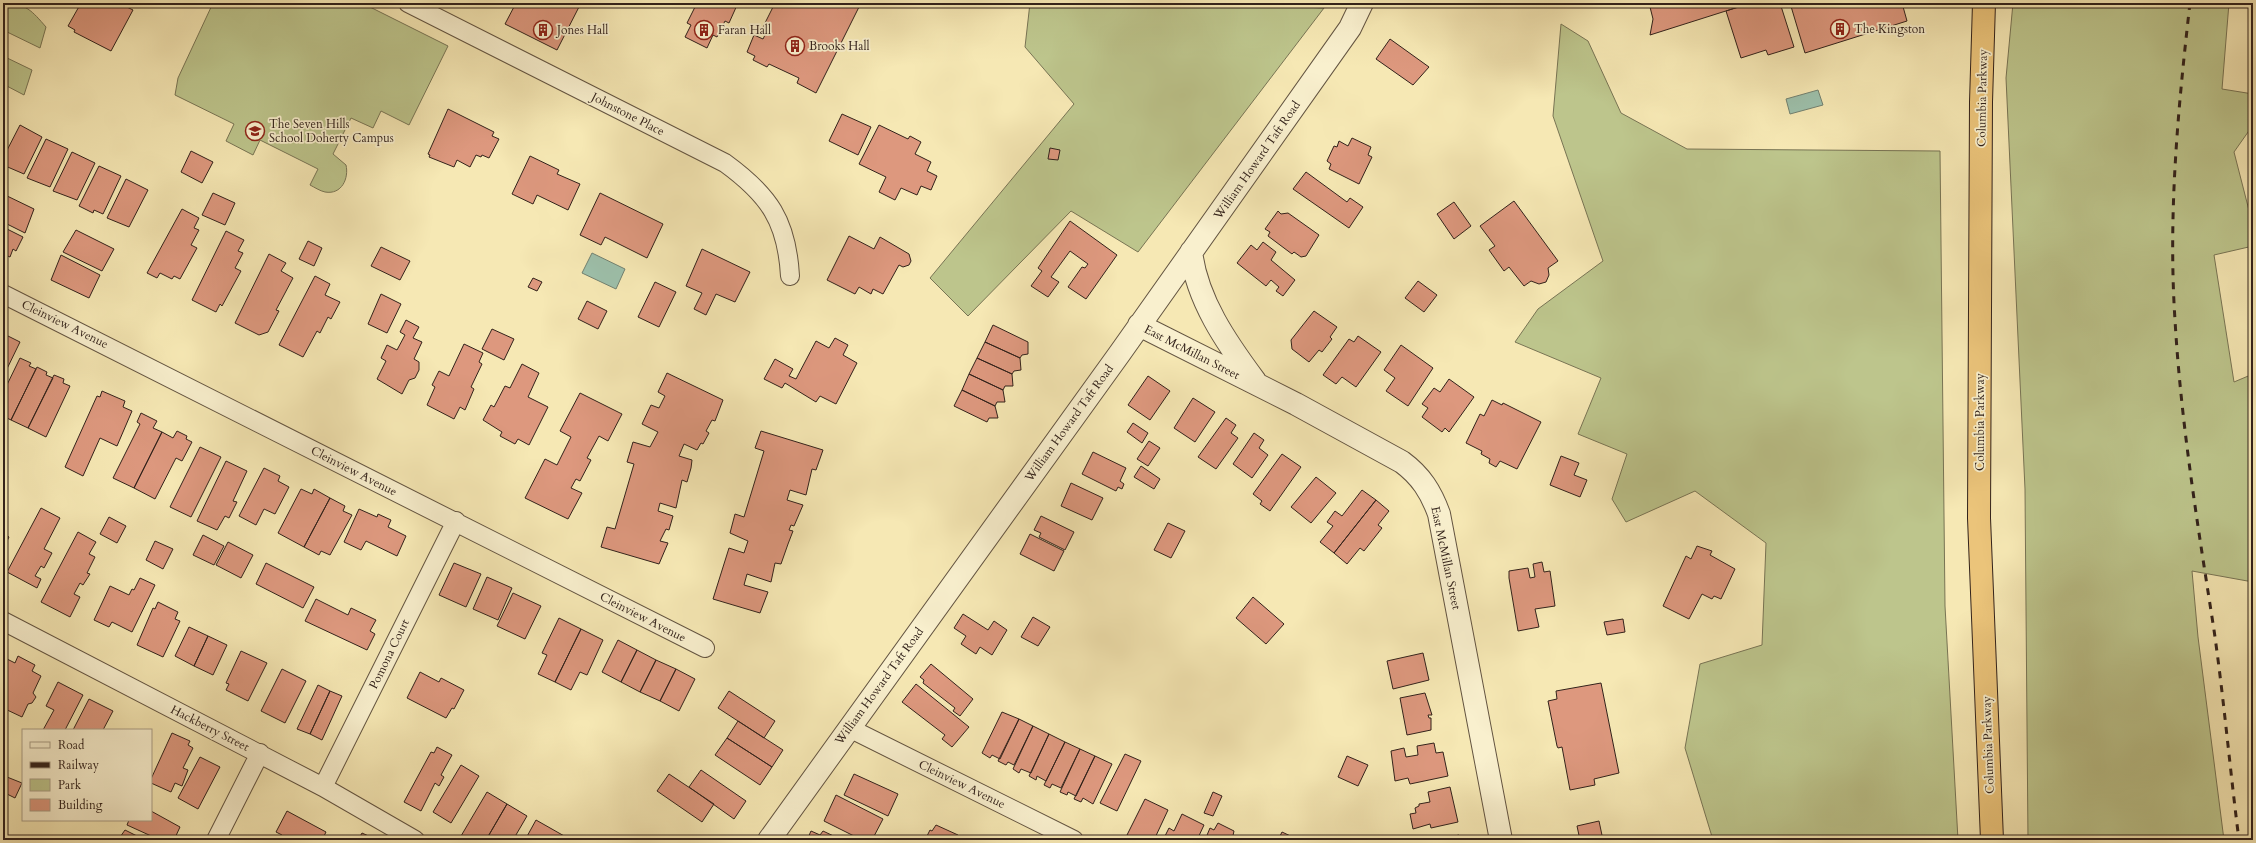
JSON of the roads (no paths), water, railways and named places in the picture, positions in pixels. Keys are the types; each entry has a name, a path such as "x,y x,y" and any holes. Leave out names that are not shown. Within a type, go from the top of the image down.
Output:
{"highway":[{"name":"Columbia Parkway","path":"1984,3 1981,110 1979,518 1992,840"}],"street":[{"name":"Johnstone Place","path":"408,3 725,163 751,182 765,198 776,215 788,248 790,276"},
{"name":"William Howard Taft Road","path":"769,840 1139,325 1350,28 1362,3"},
{"path":"1191,252 1193,270 1226,342 1258,385"},
{"name":"Cleinview Avenue","path":"3,294 456,521 705,648"},
{"name":"East McMillan Street","path":"1139,325 1258,385 1402,462 1415,472 1430,491 1439,514 1501,840"},
{"name":"Pomona Court","path":"323,787 456,521"},
{"name":"Hackberry Street","path":"3,621 260,753 415,840"},
{"name":"Cleinview Avenue","path":"849,728 1074,840"},
{"path":"216,840 260,753"}],"railway":[{"path":"2190,3 2175,161 2173,241 2175,320 2181,398 2196,514 2218,656 2239,840"}],"place":[{"name":"The Kingston","path":"1840,29"},
{"name":"Jones Hall","path":"543,30"},
{"name":"Faran Hall","path":"704,30"},
{"name":"Brooks Hall","path":"795,46"},
{"name":"The Seven Hills School Doherty Campus","path":"255,131"}]}
